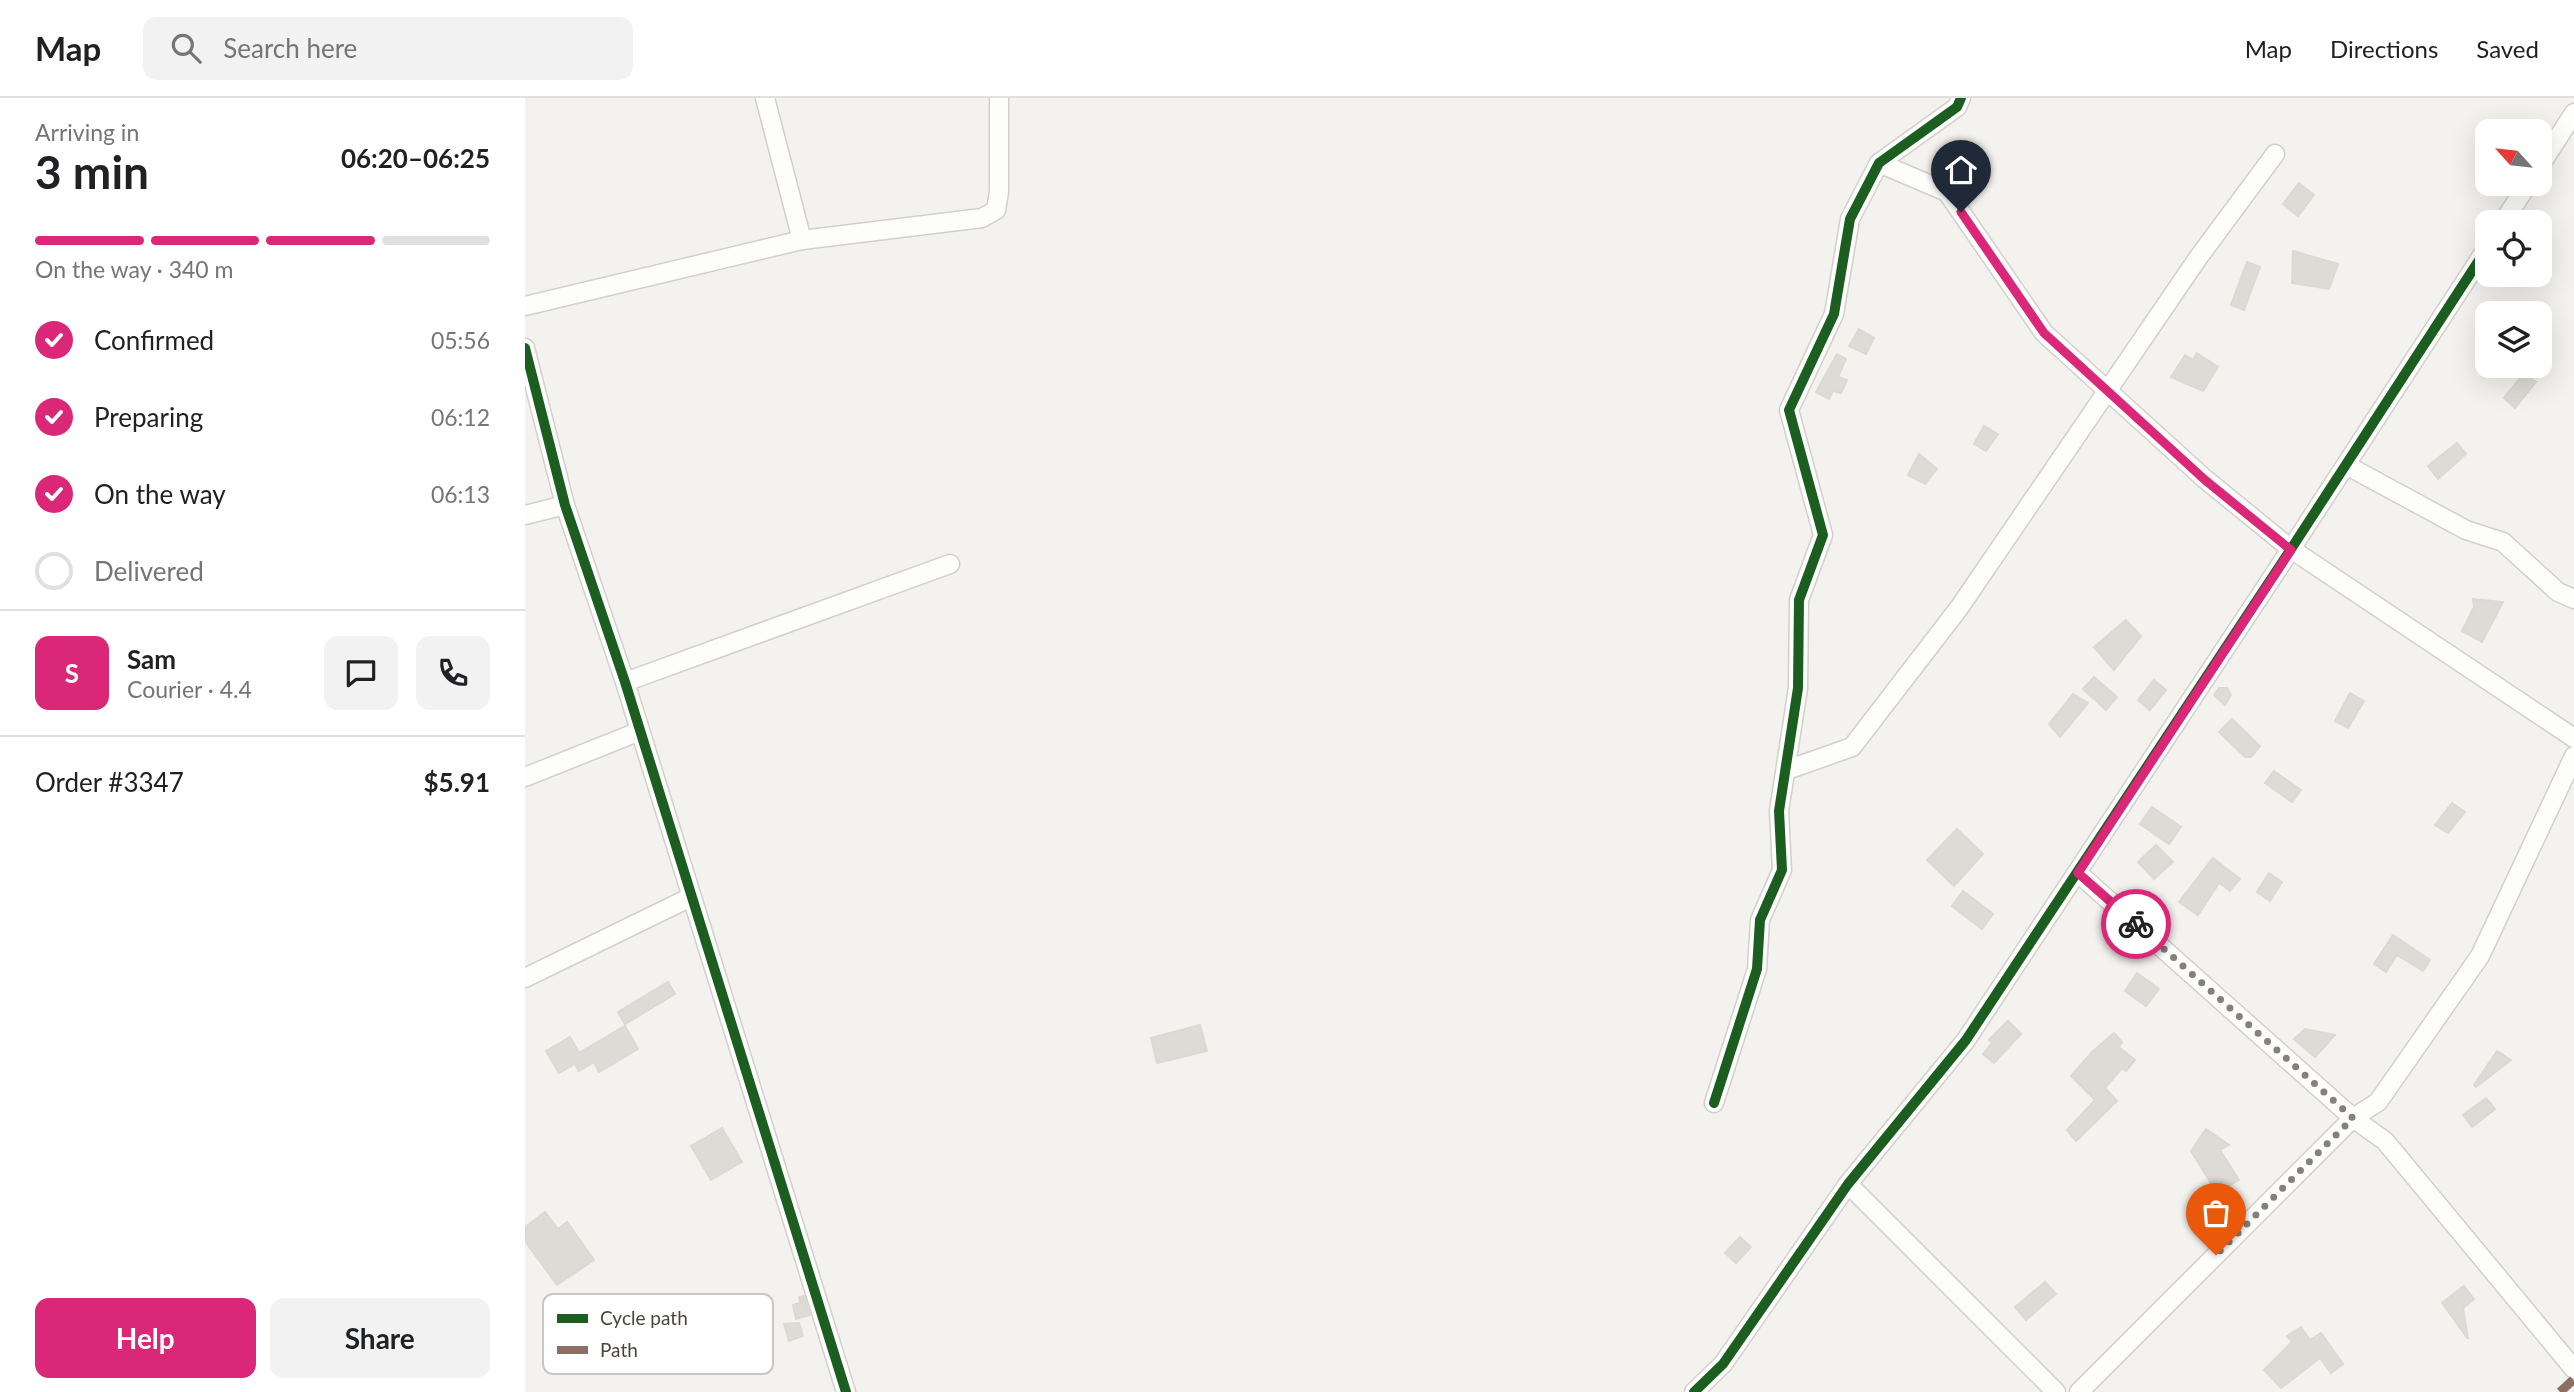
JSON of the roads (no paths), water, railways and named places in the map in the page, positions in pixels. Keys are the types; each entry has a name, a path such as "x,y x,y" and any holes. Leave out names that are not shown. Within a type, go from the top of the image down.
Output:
{"street":[{"path":"765,98 802,240"},
{"path":"525,306 802,240 982,219 996,210 999,192 999,98"},
{"path":"1714,1103 1757,969 1760,919 1782,870 1779,811 1798,688 1799,600 1823,535 1789,410 1834,314 1850,219 1879,163 1957,107 1961,98"},
{"path":"2552,147 2574,113"},
{"path":"1787,770 1853,747 1959,608 2198,258 2275,154"},
{"path":"1879,163 1947,192 2044,333 2205,480 2291,550 2574,737"},
{"path":"1694,1392 1723,1364 1848,1185 1966,1040 2291,550 2475,266"},
{"path":"525,348 565,505 625,682 846,1392"},
{"path":"2346,464 2466,530 2503,542 2558,592 2574,598"},
{"path":"525,515 565,505"},
{"path":"625,682 950,564"},
{"path":"525,777 640,731"},
{"path":"2079,1392 2353,1118 2378,1102 2480,956 2574,756"},
{"path":"2078,873 2353,1118 2385,1141 2574,1368"},
{"path":"525,978 691,897"},
{"path":"1848,1185 2056,1392"}]}
